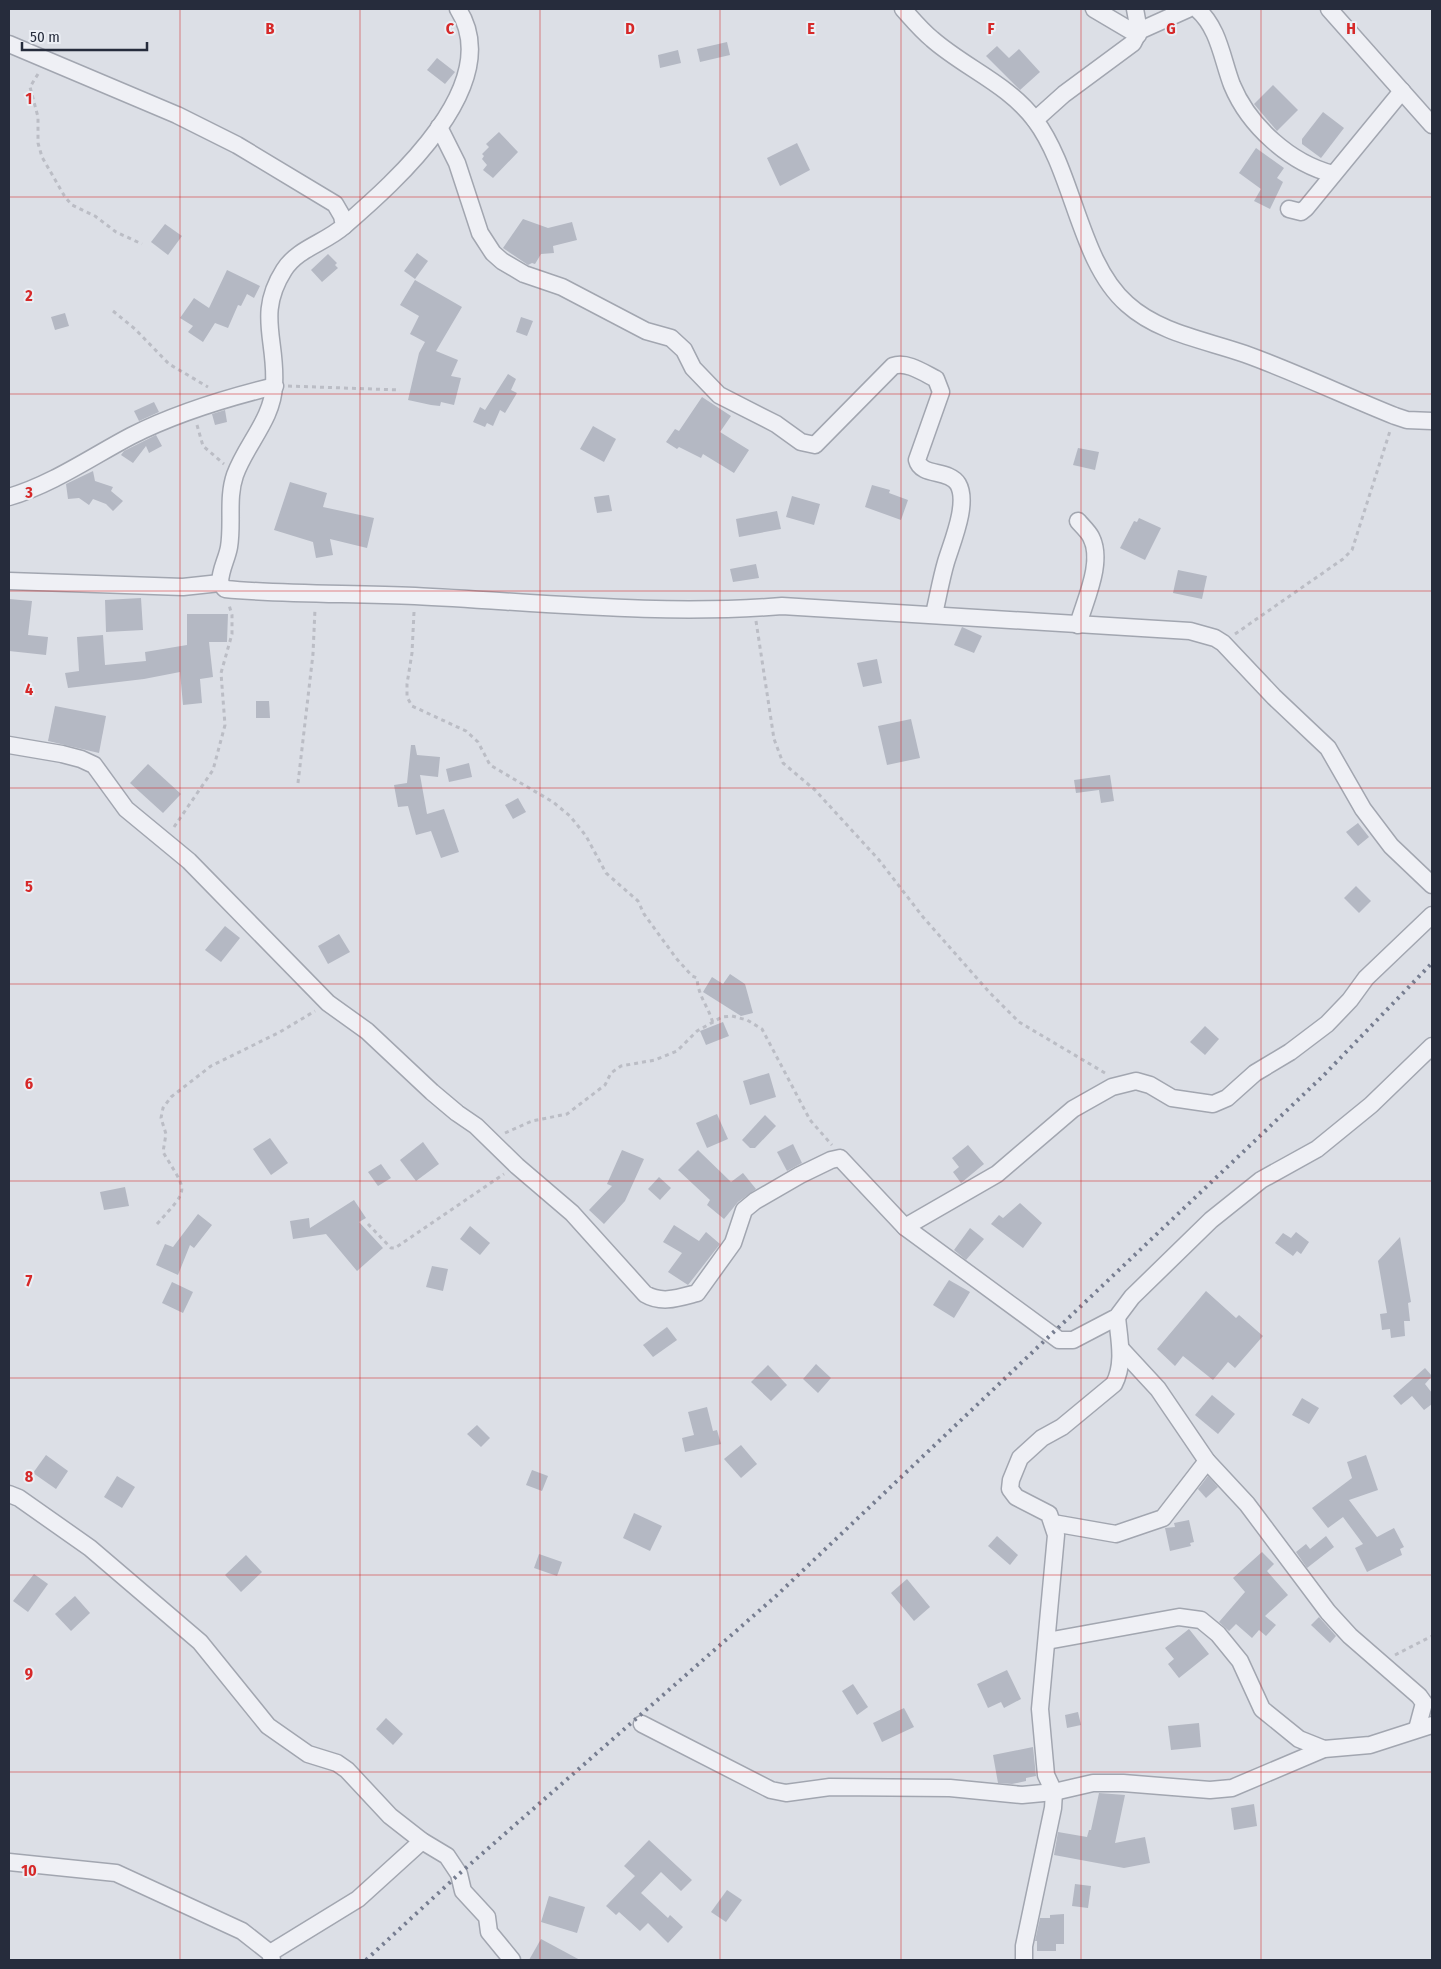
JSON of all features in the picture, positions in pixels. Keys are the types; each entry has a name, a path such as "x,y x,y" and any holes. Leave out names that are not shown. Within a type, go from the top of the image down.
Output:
{"street":[{"path":"222,586 229,547 230,503 235,474 262,426 274,386 268,324 271,295 285,269 304,250 332,237 417,157 439,127 457,95 470,58 471,37 467,22 458,9"},
{"path":"903,9 932,39 1016,97 1035,120 1048,139 1100,268 1111,288 1128,306 1167,329 1246,354 1395,416 1407,420 1432,421"},
{"path":"1094,9 1139,33"},
{"path":"1135,9 1139,33"},
{"path":"1035,120 1064,94 1133,43 1139,33 1188,9"},
{"path":"1197,9 1211,24 1232,84 1256,124 1297,158 1318,170 1333,174"},
{"path":"1329,9 1432,125"},
{"path":"9,44 177,115 237,145 334,204 342,216 344,226"},
{"path":"1289,209 1301,212 1306,208 1402,91"},
{"path":"439,127 457,163 480,233 493,253 502,261 524,274 562,287 646,331 671,338 684,350 693,368 719,395 776,424 801,442 815,445 893,366 898,364 908,366 936,379 941,392 917,460 918,465 924,469 946,474 957,482 960,489 961,504 960,516 934,614"},
{"path":"9,497 44,483 142,431 193,410 274,386"},
{"path":"1078,521 1091,537 1095,555 1089,587 1078,624"},
{"path":"9,581 183,587 222,586 315,593 414,596 626,609 782,606 1190,631 1215,638 1223,643 1274,697 1328,748 1363,809 1391,846 1432,885"},
{"path":"9,745 62,754 94,765 126,809 166,839 189,861 328,1003 367,1031 432,1092 476,1126 517,1166 572,1213 631,1277 644,1294 655,1300 666,1300 697,1294 733,1243 744,1210 755,1201 800,1175 831,1160 840,1158 905,1227 1059,1340 1073,1340 1117,1317 1132,1297 1211,1220 1261,1180 1317,1149 1371,1105 1432,1046"},
{"path":"905,1227 996,1174 1074,1109 1112,1087 1136,1081 1150,1085 1172,1098 1213,1104 1227,1098 1255,1073 1290,1052 1327,1024 1350,1000 1366,978 1432,915"},
{"path":"1024,1960 1024,1946 1053,1808 1054,1792 1046,1774 1040,1709 1056,1535 1049,1514 1016,1497 1010,1489 1011,1480 1020,1458 1042,1438 1062,1427 1114,1384 1119,1375 1121,1348 1117,1317"},
{"path":"642,1724 771,1790 786,1793 830,1787 950,1788 1006,1794 1054,1792 1100,1783 1210,1790 1232,1788 1324,1749 1370,1745 1424,1727 1424,1703 1419,1696 1382,1664 1328,1612 1247,1504 1206,1462 1158,1390 1121,1348"},
{"path":"1053,1523 1116,1534 1164,1518 1206,1462"},
{"path":"9,1494 19,1498 90,1548 200,1642 268,1726 308,1754 337,1763 348,1770 390,1816 422,1841 447,1856 459,1874 462,1891 488,1916 489,1932 512,1960"},
{"path":"1047,1641 1179,1616 1201,1620 1218,1634 1240,1661 1262,1709 1299,1739 1324,1749"},
{"path":"9,1862 116,1873 242,1932 271,1957 358,1899 422,1841"}],"path":[{"path":"51,62 39,72 30,87 38,117 38,143 42,157 56,183 72,205 95,216 116,232 142,244"},
{"path":"113,311 169,364 194,380 229,398"},
{"path":"274,386 400,390"},
{"path":"193,410 204,446 235,474"},
{"path":"1223,643 1352,550 1395,416"},
{"path":"166,839 213,770 224,725 221,673 232,634 232,615 222,586"},
{"path":"298,783 314,654 315,593"},
{"path":"414,596 412,654 407,684 407,697 412,706 466,731 478,742 490,765 553,802 570,816 586,836 606,873 638,901 644,914 676,958 692,976 697,978 699,995 708,1007 713,1023"},
{"path":"753,608 774,738 783,763 815,790 879,860 923,917 990,993 1019,1022 1060,1048 1124,1083"},
{"path":"157,1224 181,1197 183,1188 177,1174 163,1152 166,1134 161,1118 163,1108 171,1097 211,1066 280,1032 328,1003"},
{"path":"491,1140 532,1120 567,1114 605,1085 611,1074 621,1066 655,1060 677,1051 697,1031 722,1017 732,1016 747,1020 762,1029 810,1120 830,1141 840,1158"},
{"path":"368,1224 391,1248 395,1248 517,1166"},
{"path":"1382,1664 1416,1643 1432,1636"}],"building":[{"path":"727,42 730,55 700,62 697,49"},
{"path":"997,46 1009,58 1019,49 1040,72 1020,90 986,56"},
{"path":"678,50 681,63 660,68 658,55"},
{"path":"437,58 455,72 445,84 427,70"},
{"path":"1273,85 1298,110 1277,131 1254,104"},
{"path":"1323,112 1344,128 1321,158 1302,144 1302,139"},
{"path":"499,132 518,152 493,178 483,170 487,165 482,159 484,156 482,154 489,147 486,144"},
{"path":"797,143 810,170 780,186 767,158"},
{"path":"1256,148 1284,168 1277,178 1283,182 1270,209 1254,201 1261,189 1239,173"},
{"path":"523,219 548,228 572,222 577,240 553,246 554,253 541,254 535,264 528,265 503,248"},
{"path":"165,224 182,236 168,255 151,242"},
{"path":"417,253 428,261 415,279 404,271"},
{"path":"328,254 337,263 335,265 338,268 322,282 311,270"},
{"path":"227,270 260,286 254,298 247,294 241,306 238,305 228,328 215,323 203,342 188,332 193,326 180,318 194,298 209,308"},
{"path":"415,280 462,307 436,351 458,360 451,376 461,378 454,405 441,402 440,406 408,400 419,353 425,342 410,334 419,316 400,305"},
{"path":"65,313 69,326 55,330 51,317"},
{"path":"521,317 533,321 527,336 516,332"},
{"path":"508,374 516,379 511,390 517,393 505,413 500,410 493,426 487,423 485,427 473,422 480,407 485,410"},
{"path":"702,397 731,416 720,432 749,450 734,473 703,454 701,458 679,447 677,449 666,442 675,429 679,431"},
{"path":"154,402 159,412 139,421 134,411"},
{"path":"225,410 227,422 215,425 212,414"},
{"path":"593,426 616,439 604,462 580,449"},
{"path":"156,435 162,446 149,453 146,446 133,463 121,455 124,451"},
{"path":"1078,448 1099,452 1095,470 1073,465"},
{"path":"93,471 95,481 113,487 111,491 123,501 113,511 106,504 93,499 89,505 79,498 68,499 66,484"},
{"path":"290,482 327,493 323,507 374,518 367,548 330,539 333,555 316,558 313,542 274,530"},
{"path":"872,485 890,490 889,493 908,500 901,520 865,507"},
{"path":"609,495 612,511 597,513 594,497"},
{"path":"792,496 820,504 814,525 786,517"},
{"path":"777,511 781,529 739,537 736,519"},
{"path":"1139,518 1161,528 1145,560 1120,548 1134,521 1137,522"},
{"path":"756,564 759,578 733,582 730,569"},
{"path":"1178,570 1207,576 1202,599 1173,593"},
{"path":"141,598 143,630 106,632 105,600"},
{"path":"9,599 32,601 28,635 48,637 46,655 9,651"},
{"path":"187,614 228,614 227,642 209,642 213,677 200,679 202,703 183,705 180,672 144,679 68,688 65,673 79,671 77,637 103,635 105,665 146,661 145,652 187,645"},
{"path":"962,627 982,636 974,653 954,645"},
{"path":"877,659 882,683 863,687 857,663"},
{"path":"256,701 269,701 270,718 256,718"},
{"path":"55,706 106,716 99,753 48,741"},
{"path":"911,719 920,758 887,765 878,726"},
{"path":"411,745 415,745 417,755 440,757 438,777 420,775 427,814 444,809 459,852 441,858 431,831 416,835 408,806 398,807 394,785 407,783"},
{"path":"469,763 472,777 449,782 446,769"},
{"path":"148,764 181,794 163,813 130,783"},
{"path":"1110,775 1114,801 1101,803 1099,790 1076,793 1074,780"},
{"path":"518,798 526,812 513,819 505,805"},
{"path":"1358,823 1369,837 1358,846 1346,832"},
{"path":"1356,886 1371,901 1359,913 1344,898"},
{"path":"225,926 240,938 221,962 205,950"},
{"path":"339,934 350,952 328,964 318,946"},
{"path":"730,974 745,984 753,1013 741,1016 703,992 712,977 723,984"},
{"path":"723,1022 729,1036 706,1045 700,1031"},
{"path":"1205,1026 1219,1039 1205,1055 1190,1042"},
{"path":"769,1073 776,1097 750,1105 743,1081"},
{"path":"717,1114 728,1139 707,1148 696,1123"},
{"path":"765,1115 776,1126 755,1148 750,1148 742,1140"},
{"path":"270,1138 288,1163 271,1175 253,1149"},
{"path":"423,1142 439,1164 416,1181 400,1160"},
{"path":"793,1144 802,1163 787,1171 777,1152"},
{"path":"968,1145 984,1164 961,1183 953,1172 959,1167 952,1158"},
{"path":"622,1150 644,1159 625,1201 604,1224 589,1210 612,1186 607,1184"},
{"path":"698,1150 731,1182 743,1173 756,1189 738,1202 724,1219 707,1205 710,1200 678,1170"},
{"path":"381,1164 391,1178 378,1186 368,1172"},
{"path":"659,1177 671,1188 660,1200 648,1189"},
{"path":"125,1187 129,1206 104,1210 100,1192"},
{"path":"354,1200 366,1218 359,1222 383,1248 357,1271 326,1234 293,1239 290,1221 309,1218 310,1228"},
{"path":"1020,1203 1042,1223 1023,1248 991,1224 999,1215 1003,1218"},
{"path":"198,1214 212,1225 194,1248 190,1245 178,1275 156,1265 165,1244 173,1247"},
{"path":"674,1225 699,1241 706,1232 720,1244 688,1285 668,1272 682,1253 663,1242"},
{"path":"470,1226 490,1243 480,1255 460,1239"},
{"path":"970,1228 984,1239 966,1260 954,1250"},
{"path":"1296,1232 1309,1242 1301,1254 1297,1251 1293,1256 1275,1243 1283,1233 1291,1238"},
{"path":"1400,1237 1411,1302 1408,1303 1410,1321 1404,1321 1405,1336 1391,1338 1390,1329 1382,1330 1380,1314 1387,1313 1378,1261"},
{"path":"432,1266 448,1269 443,1291 426,1287"},
{"path":"949,1280 970,1292 954,1318 933,1305"},
{"path":"172,1282 193,1292 183,1313 162,1303"},
{"path":"1206,1291 1236,1318 1239,1315 1263,1336 1235,1368 1228,1362 1213,1380 1183,1356 1175,1366 1157,1349"},
{"path":"667,1327 677,1340 653,1357 643,1345"},
{"path":"816,1364 831,1378 818,1393 803,1379"},
{"path":"768,1365 787,1385 771,1401 751,1382"},
{"path":"1425,1368 1432,1376 1425,1384 1432,1393 1432,1404 1424,1410 1412,1396 1401,1405 1393,1396"},
{"path":"1212,1395 1235,1414 1218,1434 1195,1415"},
{"path":"1302,1398 1319,1408 1309,1424 1292,1415"},
{"path":"707,1407 713,1431 717,1430 721,1444 685,1452 682,1438 694,1435 688,1412"},
{"path":"477,1425 490,1438 481,1447 467,1434"},
{"path":"741,1445 757,1464 741,1478 724,1459"},
{"path":"46,1455 68,1471 56,1489 33,1473"},
{"path":"1366,1455 1378,1490 1349,1500 1377,1537 1394,1528 1404,1547 1400,1549 1402,1555 1367,1572 1355,1548 1363,1544 1343,1517 1328,1528 1312,1508 1352,1478 1347,1462"},
{"path":"532,1470 548,1476 542,1491 526,1485"},
{"path":"117,1476 135,1487 122,1508 104,1497"},
{"path":"1208,1476 1218,1487 1206,1498 1198,1489"},
{"path":"634,1513 662,1526 650,1551 623,1538"},
{"path":"1189,1520 1194,1542 1190,1543 1191,1546 1170,1551 1165,1528 1175,1527 1174,1523"},
{"path":"997,1536 1018,1555 1010,1565 988,1546"},
{"path":"1326,1536 1334,1547 1307,1568 1296,1552 1306,1544 1310,1549"},
{"path":"1262,1552 1274,1564 1267,1571 1288,1595 1265,1616 1276,1625 1266,1636 1259,1630 1252,1638 1236,1624 1229,1631 1219,1622 1245,1592 1233,1578"},
{"path":"539,1554 562,1562 557,1576 534,1568"},
{"path":"246,1555 262,1572 241,1592 225,1575"},
{"path":"34,1574 48,1584 28,1612 13,1601"},
{"path":"907,1579 930,1607 914,1621 891,1593"},
{"path":"75,1596 90,1613 71,1631 55,1614"},
{"path":"1319,1617 1336,1636 1330,1643 1311,1625"},
{"path":"1189,1629 1209,1654 1179,1678 1168,1664 1174,1659 1165,1648"},
{"path":"1007,1670 1021,1699 1004,1708 1001,1702 988,1708 977,1684"},
{"path":"853,1684 868,1707 857,1715 842,1691"},
{"path":"904,1708 914,1727 882,1742 873,1723"},
{"path":"1078,1712 1081,1725 1067,1728 1065,1715"},
{"path":"386,1718 403,1734 393,1745 376,1729"},
{"path":"1199,1723 1201,1747 1171,1750 1168,1726"},
{"path":"1033,1747 1036,1776 1026,1778 1026,1781 1012,1784 998,1783 993,1755"},
{"path":"1099,1793 1125,1795 1115,1843 1145,1837 1150,1863 1124,1868 1054,1855 1058,1832 1087,1837 1089,1830 1091,1830"},
{"path":"1254,1804 1257,1826 1234,1830 1231,1808"},
{"path":"649,1840 692,1880 681,1891 661,1872 641,1893 668,1918 670,1915 683,1927 668,1943 648,1923 640,1931 619,1912 616,1915 606,1906 635,1876 624,1866"},
{"path":"1075,1884 1091,1886 1088,1908 1072,1906"},
{"path":"727,1890 742,1900 726,1922 711,1912"},
{"path":"549,1896 585,1907 577,1933 541,1922"},
{"path":"1064,1914 1064,1944 1056,1944 1056,1951 1037,1951 1037,1941 1035,1941 1040,1918 1050,1918 1050,1915"},
{"path":"541,1939 580,1960 529,1960"}],"railway":[{"path":"366,1960 459,1874 776,1596 1323,1076 1432,963"}]}
